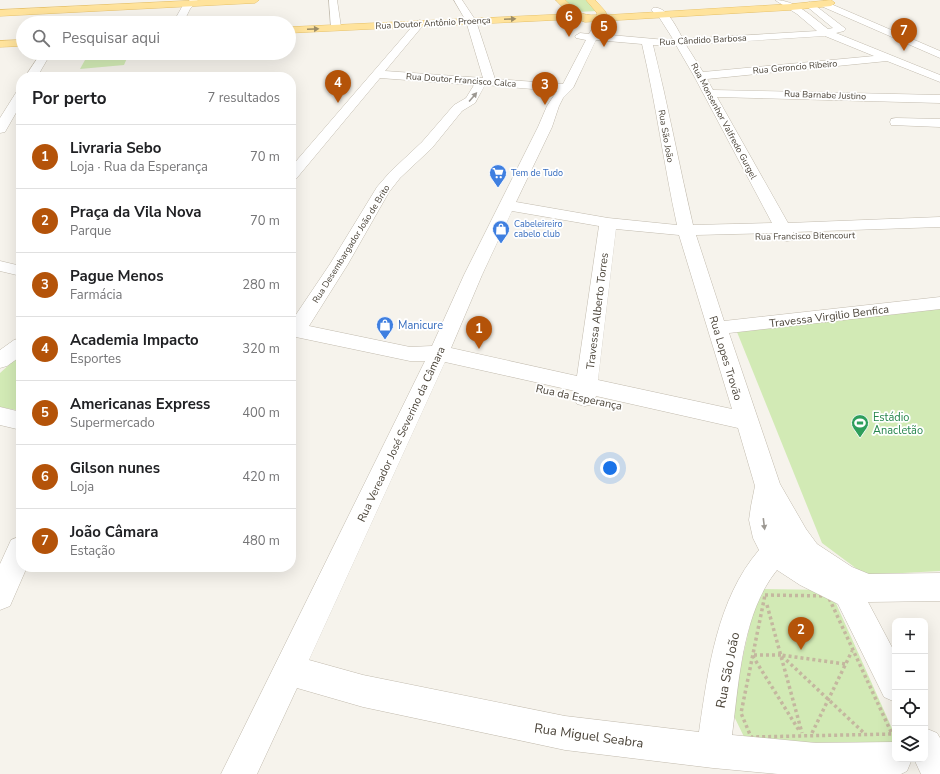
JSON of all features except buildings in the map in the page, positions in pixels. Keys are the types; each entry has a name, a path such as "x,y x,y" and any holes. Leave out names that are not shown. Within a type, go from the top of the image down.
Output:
{"main road":[{"path":"187,3 206,0"},
{"path":"0,13 255,0"},
{"path":"560,0 579,16"},
{"path":"590,0 602,16 810,3"},
{"name":"Rua Doutor Antônio Proença","path":"296,30 602,16"},
{"path":"0,44 16,43"}],"street":[{"path":"333,0 336,27"},
{"path":"458,0 471,22 486,81"},
{"path":"181,16 187,3"},
{"path":"810,3 826,32 940,79"},
{"path":"810,3 841,29 826,32"},
{"path":"810,3 940,50"},
{"path":"810,3 940,55"},
{"name":"Rua Monsenhor Valfredo Gurgel","path":"659,13 681,43 700,76 785,232"},
{"name":"Rua Vereador José Severino da Câmara","path":"577,59 580,36 579,16"},
{"name":"Rua Vereador José Severino da Câmara","path":"239,774 290,670 427,358 473,275 562,89 577,59 593,37 602,16"},
{"path":"296,170 420,23"},
{"name":"Rua Cândido Barbosa","path":"580,36 647,42 681,43 826,32"},
{"name":"Rua São João","path":"647,42 658,88 682,231"},
{"name":"Rua Geroncio Ribeiro","path":"700,76 889,58"},
{"path":"34,72 42,60"},
{"name":"Rua Doutor Francisco Calca","path":"378,74 486,81 562,89"},
{"path":"458,108 455,98 464,80"},
{"name":"Rua Desembargador João de Brito","path":"296,325 339,264 382,190 427,145 458,108 471,100 486,81"},
{"name":"Rua Barnabe Justino","path":"709,93 940,99"},
{"path":"0,129 16,102"},
{"path":"896,122 940,123"},
{"name":"Rua Francisco Bitencourt","path":"506,205 608,223 682,231 720,238 785,232 940,222"},
{"name":"Travessa Alberto Torres","path":"586,392 608,223"},
{"name":"Rua Lopes Trovão","path":"682,231 717,328 748,428 768,486 796,538 807,553 853,586"},
{"name":"Rua Francisco Bitencourt","path":"785,232 940,232"},
{"path":"0,266 16,270"},
{"name":"Travessa Virgilio Benfica","path":"717,328 940,303"},
{"name":"Rua da Esperança","path":"296,330 748,428"},
{"path":"0,361 16,349"},
{"path":"0,416 16,420"},
{"path":"768,486 764,503 763,526 767,538 775,552 789,563 853,586 940,587"},
{"name":"Rua São João","path":"713,751 731,640 750,587 757,574 775,552"},
{"path":"0,596 16,560"},
{"path":"853,586 892,679"},
{"name":"Rua Miguel Seabra","path":"290,670 363,691 565,733 713,751 816,760 892,759"}],"path":[{"path":"765,595 828,596 892,734 751,737 741,714 765,595"},
{"path":"765,595 803,736"},
{"path":"811,735 853,649"},
{"path":"752,655 781,655 845,664"},
{"path":"752,655 803,736"},
{"path":"781,655 865,734"}],"green space":[{"path":"565,0 586,0 597,11 577,12"},
{"path":"85,60 126,60 124,65 80,69"},
{"name":"Estádio Anacletão","path":"940,309 940,571 865,575 822,543 737,332"},
{"path":"16,359 16,410 0,407 0,373"},
{"path":"758,589 830,590 892,728 892,742 747,743 731,710"}],"place":[{"name":"Gilson nunes","path":"569,37"},
{"name":"Americanas Express","path":"604,47"},
{"name":"João Câmara","path":"904,51"},
{"name":"Academia Impacto","path":"338,103"},
{"name":"Pague Menos","path":"545,105"},
{"name":"Tem de Tudo","path":"498,188"},
{"name":"Cabeleireiro cabelo club","path":"501,244"},
{"name":"Manicure","path":"385,340"},
{"name":"Livraria Sebo","path":"479,349"},
{"name":"Estádio Anacletão","path":"860,438"},
{"name":"Praça da Vila Nova","path":"801,650"}]}
